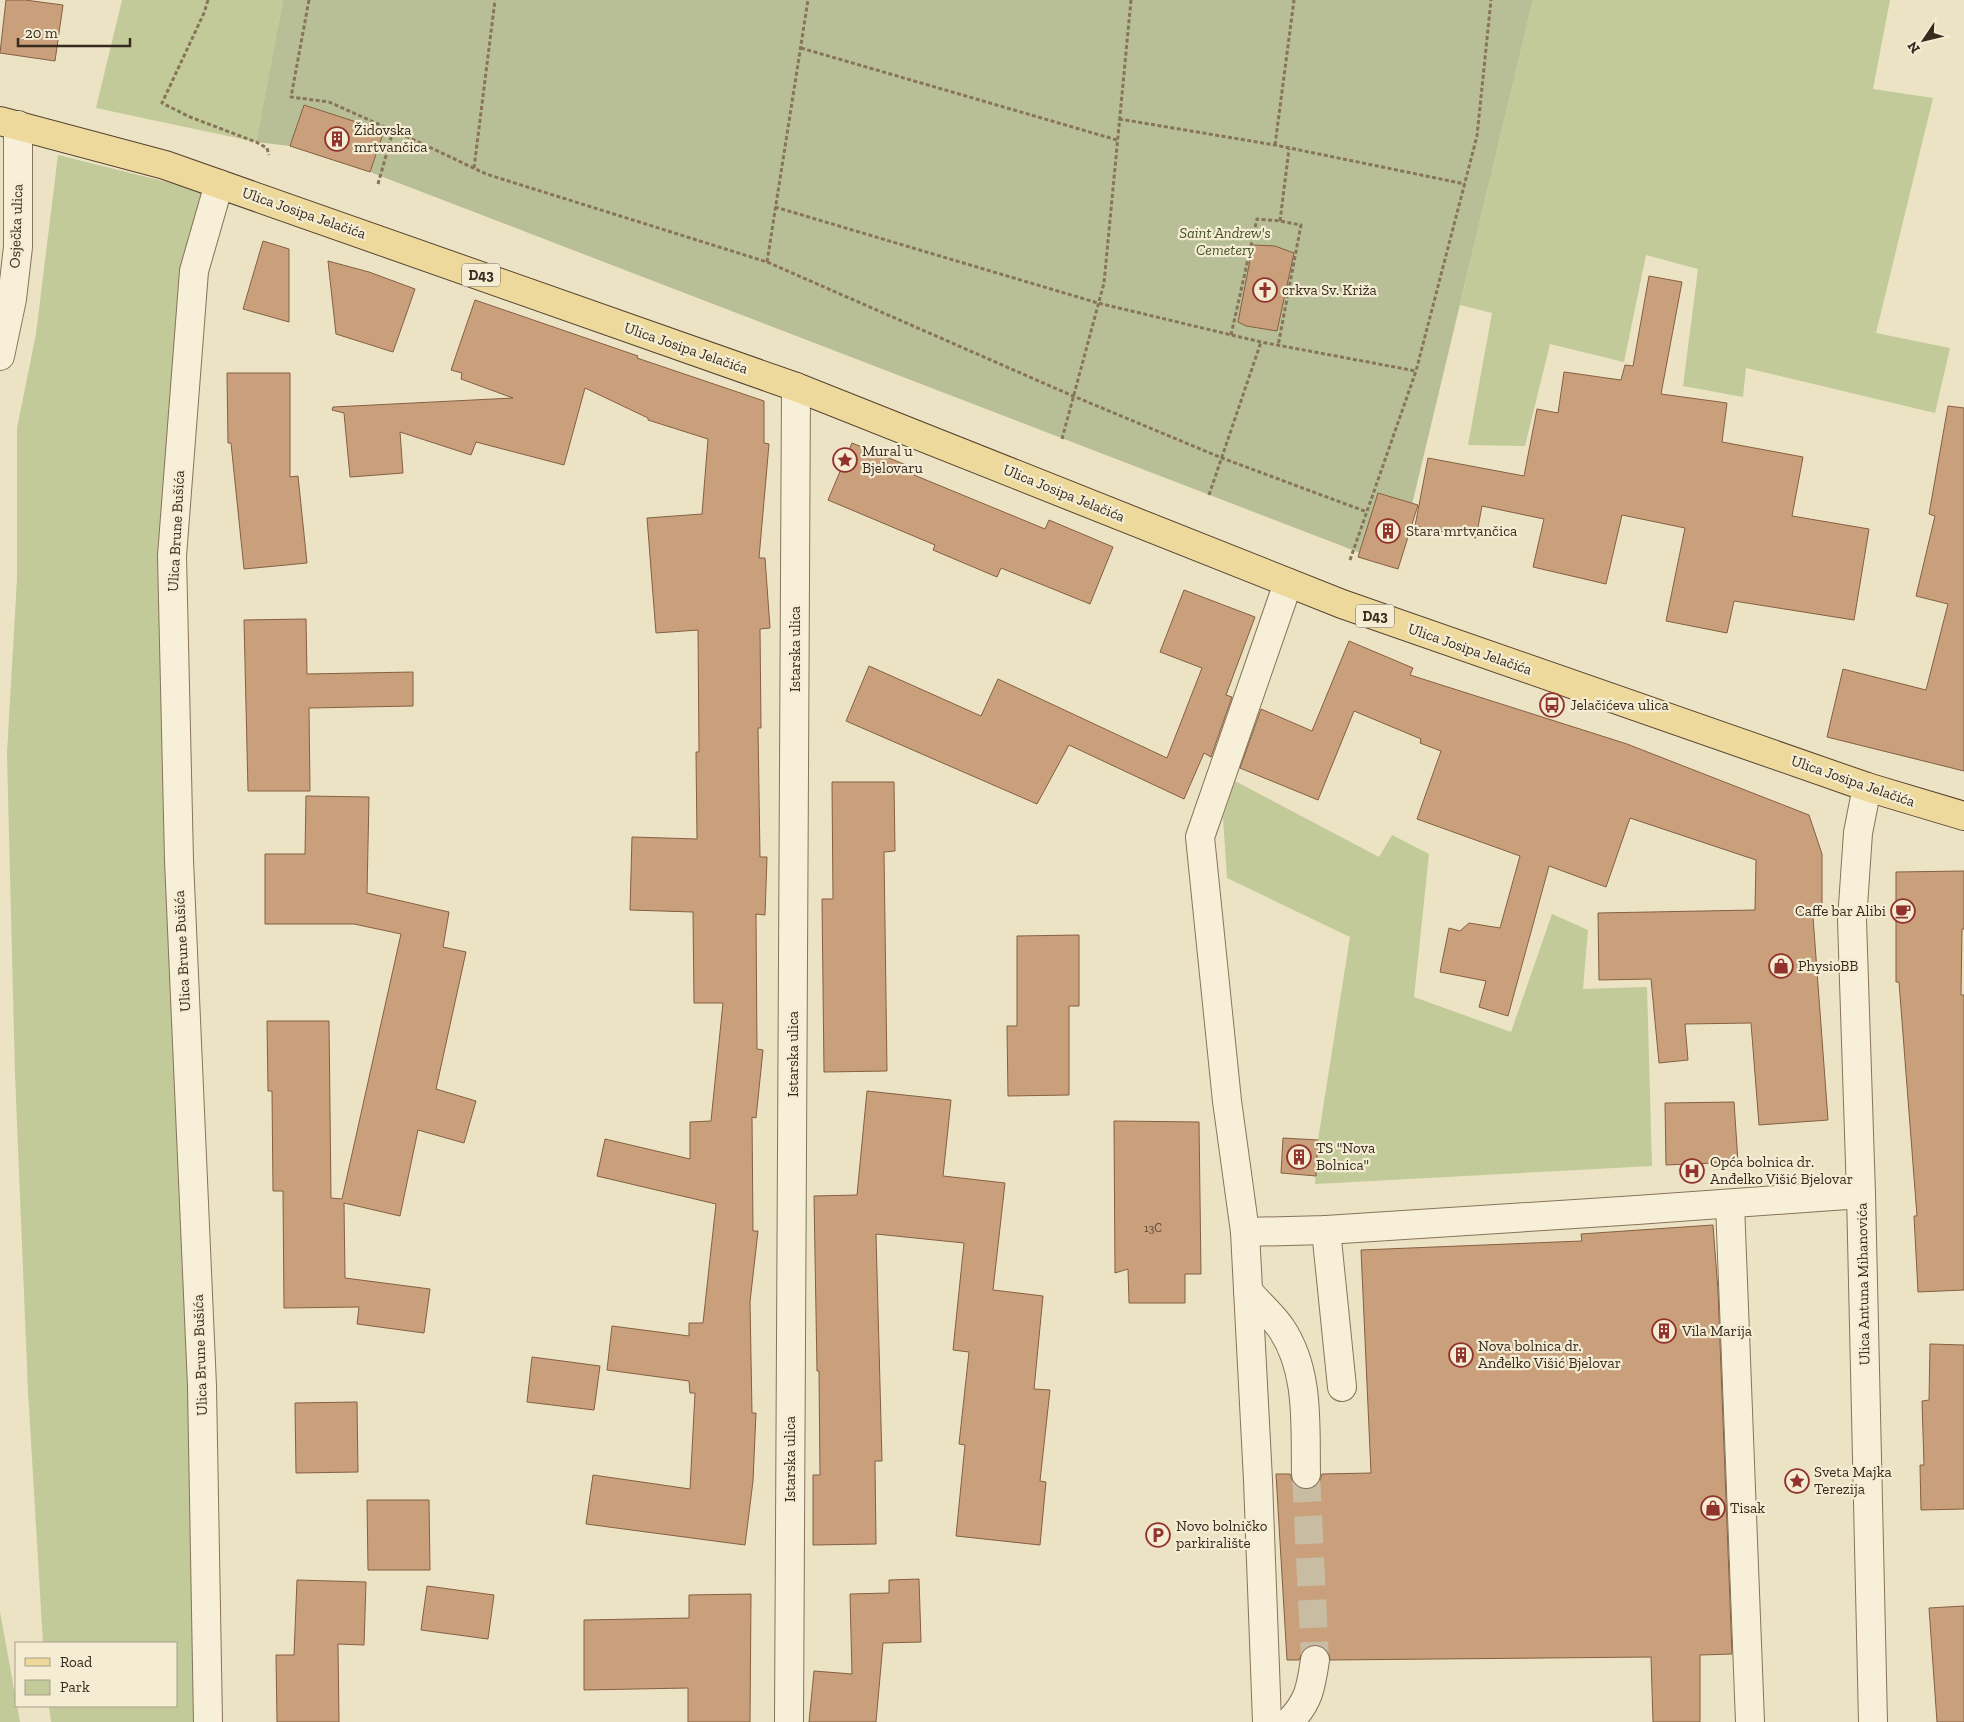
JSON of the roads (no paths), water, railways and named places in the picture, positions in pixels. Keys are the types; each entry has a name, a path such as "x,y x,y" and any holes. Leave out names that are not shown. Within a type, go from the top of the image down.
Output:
{"main road":[{"name":"Ulica Josipa Jelačića","path":"9,123 166,165 796,387 1342,604 1867,787 1964,816"}],"street":[{"name":"Osječka ulica","path":"0,356 12,299 18,247 9,123"},
{"name":"Ulica Brune Bušića","path":"208,1722 202,1386 178,860 172,556 194,271 219,184"},
{"name":"Istarska ulica","path":"789,1722 796,387"},
{"path":"1267,1722 1258,1480 1245,1232 1227,1101 1200,837 1288,583"},
{"name":"Ulica Antuna Mihanovića","path":"1867,787 1858,833 1852,920 1861,1194 1873,1722"},
{"path":"1245,1232 1326,1230 1861,1194"},
{"path":"1730,1204 1750,1722"},
{"path":"1326,1230 1342,1387"},
{"path":"1248,1291 1281,1328 1296,1359 1305,1395 1306,1474"},
{"path":"1289,1722 1302,1709 1311,1688 1315,1660"}],"tunnel":[{"path":"1306,1474 1315,1660"}],"place":[{"name":"Židovska mrtvančica","path":"337,139"},
{"name":"crkva Sv. Križa","path":"1265,290"},
{"name":"Mural u Bjelovaru","path":"845,460"},
{"name":"Stara mrtvančica","path":"1388,531"},
{"name":"Jelačićeva ulica","path":"1552,705"},
{"name":"Caffe bar Alibi","path":"1903,911"},
{"name":"PhysioBB","path":"1781,966"},
{"name":"TS \"Nova Bolnica\"","path":"1299,1157"},
{"name":"Opća bolnica dr. Anđelko Višić Bjelovar","path":"1692,1171"},
{"name":"Vila Marija","path":"1664,1331"},
{"name":"Nova bolnica dr. Anđelko Višić Bjelovar","path":"1461,1355"},
{"name":"Sveta Majka Terezija","path":"1797,1481"},
{"name":"Tisak","path":"1713,1508"},
{"name":"Novo bolničko parkiralište","path":"1158,1535"}],"park label":[{"name":"Saint Andrew's Cemetery","path":"1225,242"}]}
